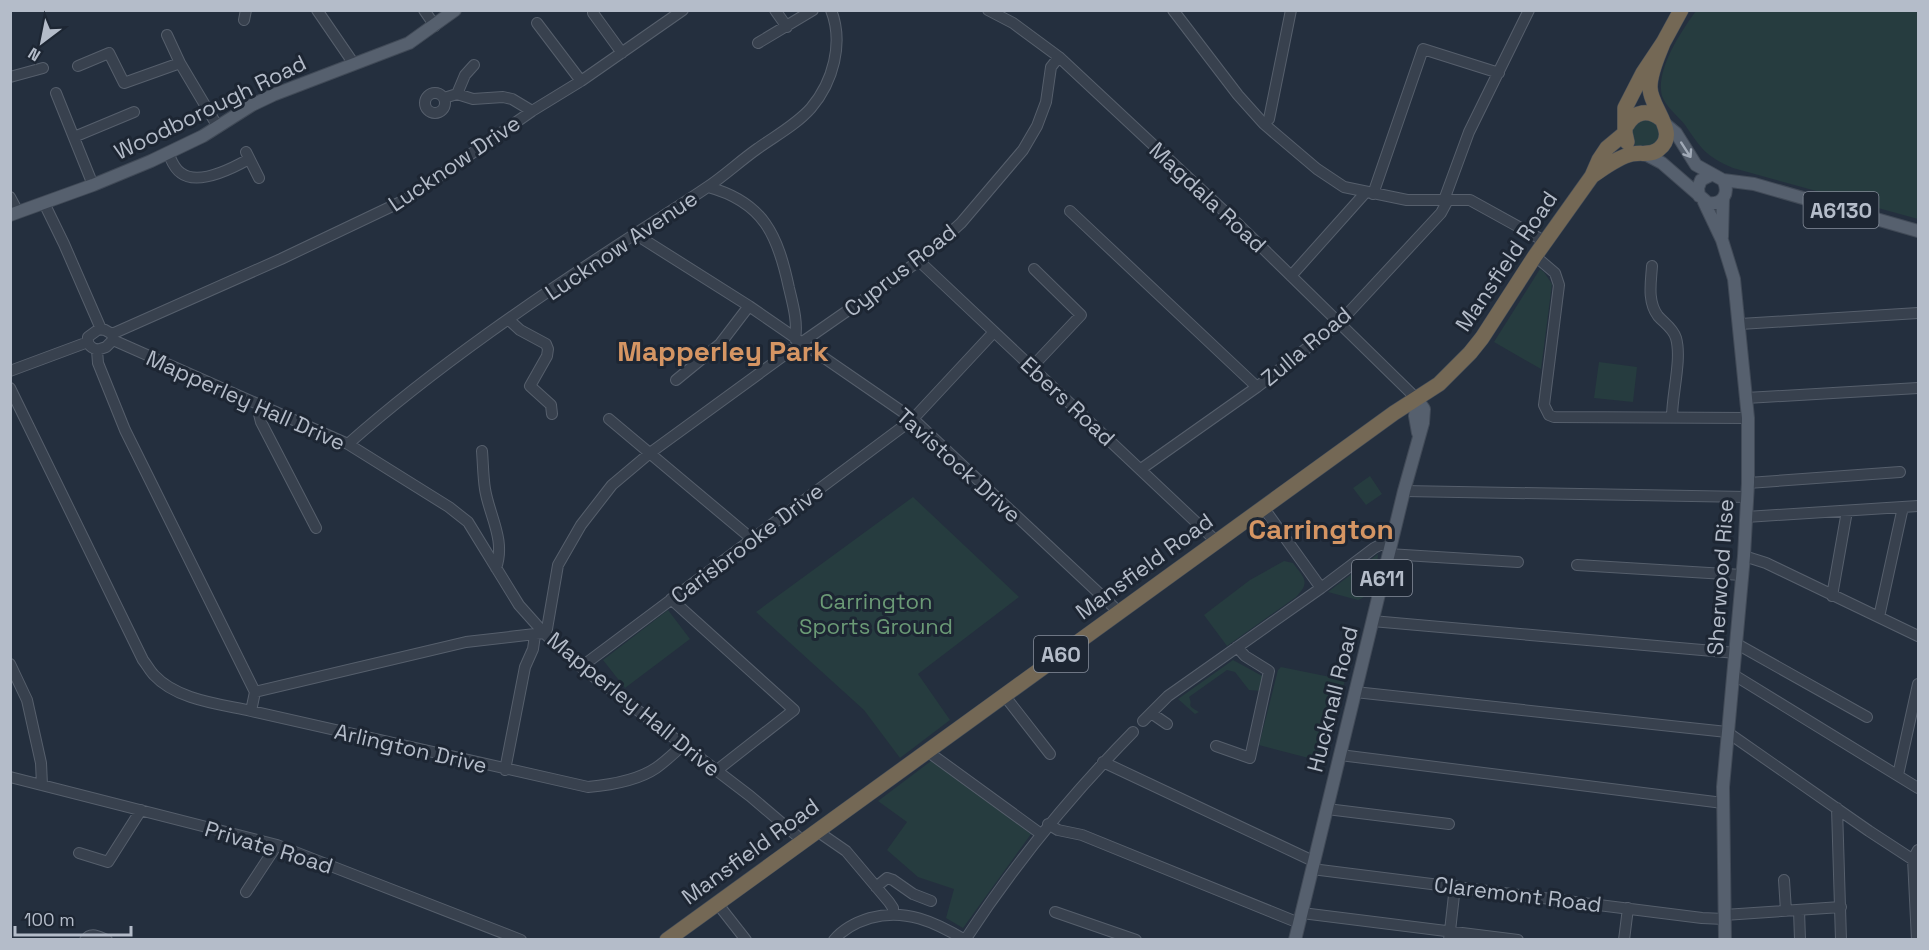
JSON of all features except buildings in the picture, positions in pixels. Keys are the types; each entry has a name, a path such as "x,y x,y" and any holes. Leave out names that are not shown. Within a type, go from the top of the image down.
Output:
{"highway":[{"path":"1643,154 1630,146 1625,108 1681,10"},
{"path":"1663,43 1650,85 1651,97 1663,121"},
{"name":"Mansfield Road","path":"667,939 1391,415 1420,404 1482,338 1535,256 1592,176 1599,159 1626,129 1635,115 1643,112 1654,114 1663,121 1667,135 1664,144 1655,152 1622,158 1592,176"}],"main road":[{"name":"Woodborough Road","path":"14,214 93,185 168,153 263,100 409,43 455,10"},
{"path":"1663,121 1676,134 1696,165 1721,187"},
{"path":"1643,154 1662,163 1702,199 1712,204 1721,187"},
{"path":"1702,199 1698,188 1701,180 1721,187"},
{"name":"A6130","path":"1721,187 1742,181 1918,231"},
{"name":"Sherwood Rise","path":"1721,187 1722,240"},
{"name":"Sherwood Rise","path":"1702,199 1722,240 1734,279 1748,418 1748,497 1723,803 1725,939"},
{"name":"Hucknall Road","path":"1295,939 1418,434 1415,416 1420,404"}],"street":[{"path":"317,10 354,64"},
{"path":"424,10 435,26"},
{"name":"Lucknow Drive","path":"97,350 106,347 112,337 407,199 532,111 581,81 683,10"},
{"path":"775,10 787,27"},
{"path":"759,43 813,10"},
{"name":"Lucknow Avenue","path":"348,444 446,366 509,320 708,187 756,149 794,124 819,98 831,72 837,45 836,23 831,10"},
{"name":"Magdala Road","path":"988,10 1013,23 1059,57 1291,276 1420,404"},
{"path":"1173,10 1238,95 1264,124 1303,158 1344,187 1407,200 1466,199 1476,202 1546,242"},
{"path":"1264,124 1269,119 1291,10"},
{"name":"Zulla Road","path":"1141,469 1257,387 1339,323 1441,213 1469,132 1529,10"},
{"path":"593,13 622,53"},
{"path":"537,23 581,81"},
{"path":"167,34 180,63 218,127"},
{"path":"1291,276 1370,193 1423,49 1499,73"},
{"path":"78,66 109,53 124,83 180,63"},
{"name":"Cyprus Road","path":"505,770 525,667 539,634 548,629 558,565 595,505 612,485 650,453 798,341 919,261 961,223 1023,150 1037,126 1046,102 1051,67 1059,57"},
{"path":"457,94 465,75 474,65"},
{"path":"10,77 43,68"},
{"path":"56,93 93,185"},
{"path":"444,98 457,94 473,99 503,97 512,99 532,111"},
{"path":"74,137 134,112"},
{"path":"168,153 182,174 194,178 225,171 248,156 259,178"},
{"path":"708,187 728,192 749,206 771,229 779,245 785,268 798,341"},
{"path":"10,197 14,214"},
{"path":"44,203 101,329 112,337"},
{"path":"1070,212 1257,387"},
{"name":"Tavistock Drive","path":"635,234 749,306 913,419 1119,612"},
{"path":"1535,256 1555,273 1559,285 1544,405 1549,415 1554,417 1748,418"},
{"name":"Ebers Road","path":"919,261 1216,541"},
{"path":"1652,266 1653,307 1672,330 1676,340 1676,381 1672,417"},
{"path":"1031,368 1081,315 1034,269"},
{"path":"676,380 720,344 749,306"},
{"path":"1740,324 1918,313"},
{"path":"509,320 520,330 546,344 547,356 530,386 551,405 552,414"},
{"path":"101,329 92,333 88,337 88,342 91,348 97,350 98,363 126,430 255,692 251,711"},
{"name":"Carisbrooke Drive","path":"580,667 913,419 993,333"},
{"name":"Mapperley Hall Drive","path":"112,337 262,408 348,444 448,507 468,522 539,634 803,841"},
{"path":"10,371 88,342"},
{"name":"Arlington Drive","path":"10,388 143,660 154,675 178,691 195,698 588,787 606,785 644,774 656,768 682,746"},
{"path":"1746,398 1918,388"},
{"path":"262,408 259,414 261,422 316,528"},
{"path":"609,419 752,539"},
{"path":"482,451 485,491 498,530 496,568"},
{"path":"1748,483 1900,472"},
{"path":"1404,491 1748,497"},
{"path":"1746,517 1918,506"},
{"path":"1263,507 1321,588"},
{"path":"1879,617 1903,507"},
{"path":"1833,596 1847,511"},
{"path":"1167,724 1147,717 1160,703 1200,672 1380,545 1389,549 1518,562"},
{"path":"1744,556 1766,563 1918,636"},
{"path":"1577,565 1742,574"},
{"path":"671,599 794,710 716,771"},
{"path":"1372,621 1736,649 1867,717"},
{"path":"255,692 466,642 539,634"},
{"path":"1216,746 1250,758 1269,671 1245,656 1237,647"},
{"path":"10,664 27,700 41,763 42,785"},
{"path":"1734,675 1918,788"},
{"path":"1898,775 1918,684"},
{"path":"1355,692 1727,732 1869,831 1917,857 1917,939"},
{"path":"1004,695 1050,754"},
{"path":"834,939 847,928 862,921 893,914 917,917 941,925 965,939 996,893 1045,829 1103,762 1133,732"},
{"path":"927,751 1045,829 1083,835 1300,918 1449,935 1518,939"},
{"path":"1340,755 1723,803"},
{"name":"Claremont Road","path":"1103,762 1312,865 1628,908 1724,917 1841,907"},
{"name":"Private Road","path":"10,777 277,845 521,939"},
{"path":"1837,808 1842,939"},
{"path":"1327,809 1449,824"},
{"path":"79,853 108,862 141,810"},
{"path":"817,831 846,851 859,864 889,902 893,908 893,914"},
{"path":"246,892 277,845"},
{"path":"876,887 887,878 893,880 911,896 931,901"},
{"path":"1784,880 1786,911"},
{"path":"1449,935 1455,886"},
{"path":"717,903 746,939"},
{"path":"1624,939 1628,908"},
{"path":"1799,910 1800,939"},
{"path":"1062,911 1136,939"},
{"path":"85,939 93,935 106,939"}],"green space":[{"path":"1696,11 1918,11 1918,219 1733,168 1704,151 1666,104 1661,86 1662,74 1671,51"},
{"path":"1638,119 1656,120 1663,133 1653,148 1637,147 1632,142 1630,130"},
{"path":"1540,269 1552,284 1541,369 1494,342"},
{"path":"1599,362 1637,367 1633,402 1594,398"},
{"path":"1370,476 1382,494 1366,505 1353,488"},
{"name":"Carrington Sports Ground","path":"913,497 1019,597 918,674 950,720 900,758 864,710 756,612"},
{"path":"1378,554 1371,587 1363,597 1358,600 1328,592"},
{"path":"1284,561 1293,563 1303,576 1305,584 1301,592 1227,646 1204,615 1250,580"},
{"path":"668,610 690,639 625,688 603,660"},
{"path":"1233,660 1264,677 1261,691 1249,690 1235,672 1227,670 1189,697 1191,706 1199,712 1195,714 1178,699"},
{"path":"1281,667 1345,680 1324,762 1259,745 1278,670"},
{"path":"931,761 1031,834 963,928 946,918 954,889 918,877 887,850 907,822 878,801"}],"district":[{"name":"Mapperley Park","path":"723,351"},
{"name":"Carrington","path":"1321,529"}]}
